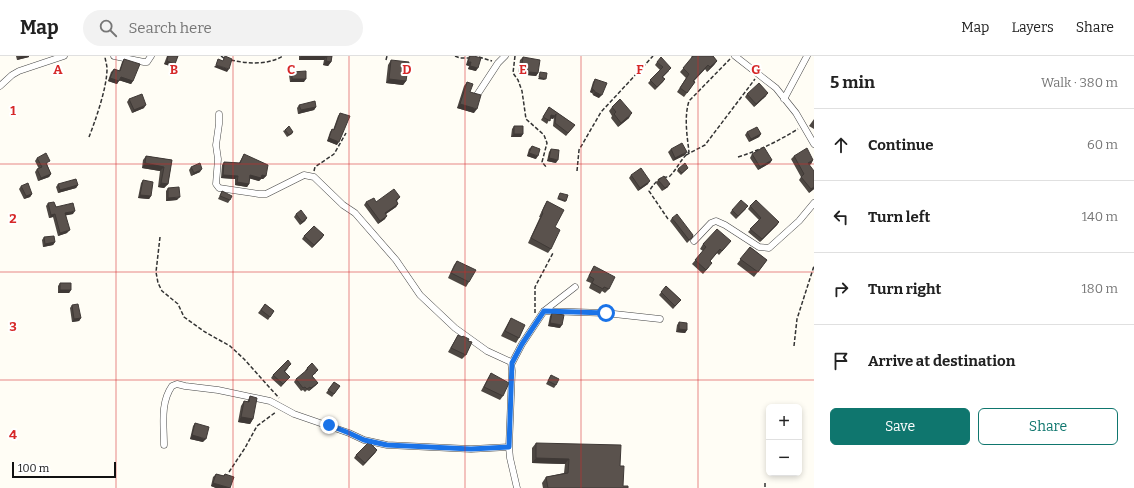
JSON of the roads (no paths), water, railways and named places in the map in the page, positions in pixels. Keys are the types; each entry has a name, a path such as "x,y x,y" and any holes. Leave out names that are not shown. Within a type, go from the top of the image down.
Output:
{"street":[{"path":"0,86 19,71 64,56"},
{"path":"114,56 147,62 151,56"},
{"path":"478,95 498,63 505,56"},
{"path":"734,56 776,88 796,113 814,144"},
{"path":"784,99 807,56"},
{"path":"219,114 216,145 218,159 216,184 219,188 266,194 304,175 314,177 343,205 355,213 396,260 420,295 455,328 487,351 509,360 512,363"},
{"path":"694,240 711,223 716,221 725,224 759,247 769,248 799,221 814,204"},
{"path":"517,488 509,447 512,363 522,344 544,311 575,287"},
{"path":"544,311 606,313 660,319"},
{"path":"164,445 164,405 168,392 172,386 177,384 270,400 283,405 294,414 349,433 364,440 387,445 471,449 509,447"}]}
